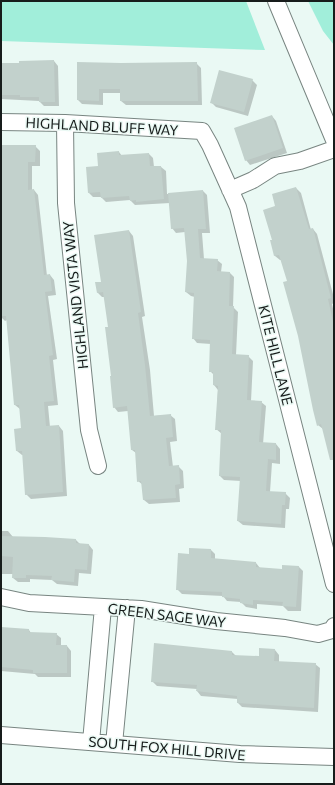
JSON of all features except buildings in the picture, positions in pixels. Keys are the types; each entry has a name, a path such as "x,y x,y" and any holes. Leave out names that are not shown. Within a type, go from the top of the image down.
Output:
{"street":[{"path":"276,1 334,140"},
{"name":"HIGHLAND BLUFF WAY","path":"1,122 65,123 202,131"},
{"name":"HIGHLAND VISTA WAY","path":"65,123 66,203 89,430 98,466"},
{"name":"KITE HILL LANE","path":"202,131 210,145 238,207 334,584"},
{"path":"230,190 247,184 275,166 300,161 334,149"},
{"name":"GREEN SAGE WAY","path":"1,597 29,603 127,608 216,621 285,628 318,634 333,628"},
{"path":"91,742 103,607"},
{"path":"114,744 127,608"},
{"path":"98,674 120,676"},
{"name":"SOUTH FOX HILL DRIVE","path":"1,735 265,756 334,757"}],"green space":[{"path":"1,1 246,1 265,50 1,41"},
{"path":"308,1 334,1 334,45 323,31"}]}
